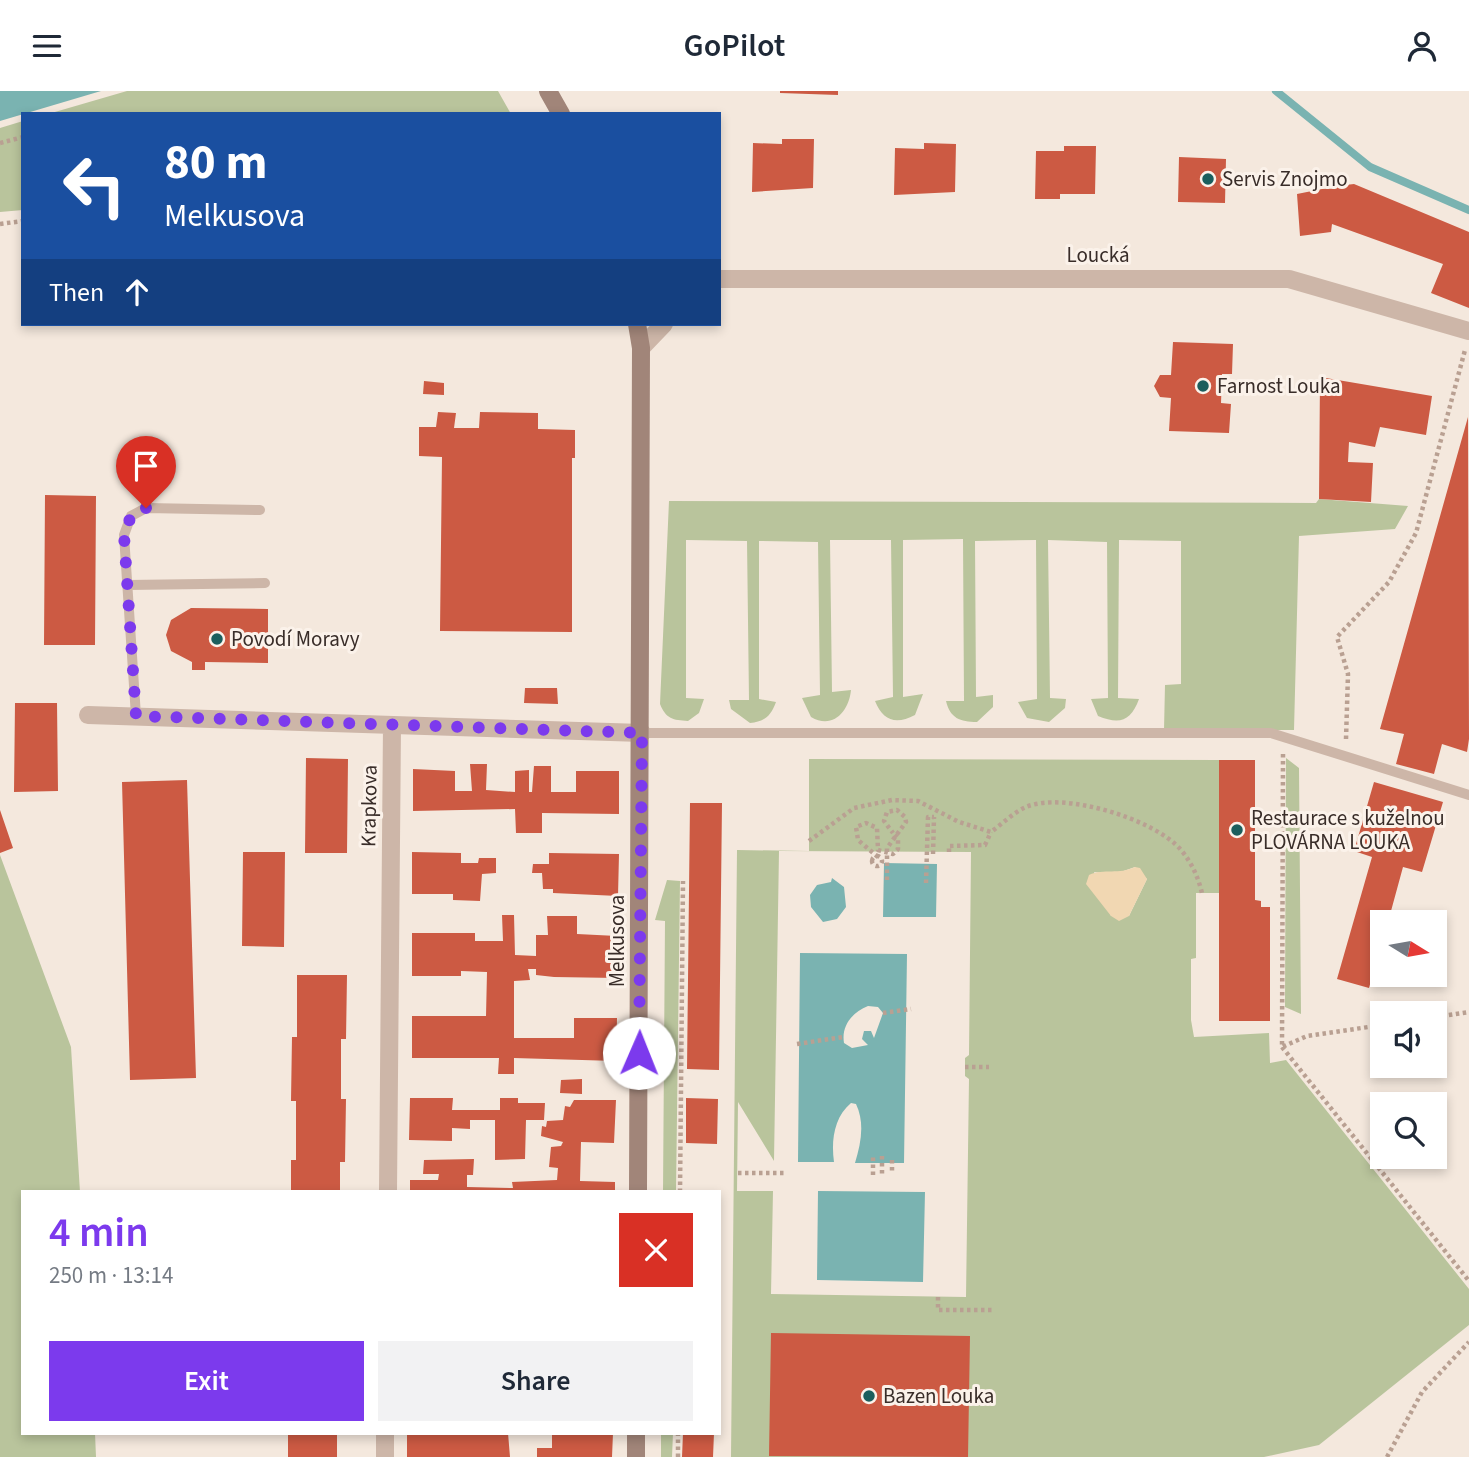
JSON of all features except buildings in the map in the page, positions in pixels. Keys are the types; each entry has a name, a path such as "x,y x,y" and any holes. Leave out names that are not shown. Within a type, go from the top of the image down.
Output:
{"street":[{"path":"548,91 560,112"},
{"name":"Loucká","path":"721,279 1289,279 1467,340"},
{"name":"Melkusova","path":"637,326 641,348 642,733 638,1190"},
{"path":"641,348 662,326"},
{"path":"88,715 642,733"},
{"name":"Krapkova","path":"388,1190 393,725"},
{"path":"385,1457 386,1435"},
{"path":"636,1435 636,1457"}],"lane":[{"path":"136,716 124,535 131,516 146,508 260,510"},
{"path":"128,585 265,583"},
{"path":"642,733 1271,733 1469,795"}],"path":[{"path":"0,143 21,138"},
{"path":"0,224 21,221"},
{"path":"1345,756 1348,674 1337,637 1389,582 1416,533 1467,340"},
{"path":"1269,753 1283,753 1282,1047 1469,1281"},
{"path":"810,841 855,808 892,800 918,800 959,822 991,832"},
{"path":"949,852 949,846 985,845 991,832 1025,807 1051,801 1098,808 1144,825 1180,848 1198,876 1202,893"},
{"path":"878,857 858,841 856,827 871,824 878,834 878,850 882,853 887,854 893,854 899,846 898,838 893,833 887,827 884,821 887,812 897,810 905,817 906,822 901,829 895,835 889,842 887,848 887,859 887,880"},
{"path":"926,883 929,817 934,817 933,854"},
{"path":"680,1190 683,881"},
{"path":"883,1013 911,1009"},
{"path":"1447,1015 1469,1012"},
{"path":"1282,1047 1307,1036 1370,1027"},
{"path":"797,1044 843,1037"},
{"path":"965,1067 989,1067"},
{"path":"882,1156 882,1175"},
{"path":"873,1157 873,1175"},
{"path":"892,1160 892,1174"},
{"path":"738,1173 785,1173"},
{"path":"938,1297 938,1310 994,1310"},
{"path":"1387,1457 1422,1392 1469,1342"},
{"path":"678,1435 678,1457"}],"green space":[{"path":"127,91 498,91 510,112 55,112"},
{"path":"21,122 21,210 0,212 0,128"},
{"path":"1319,499 1408,506 1395,529 1299,536 1294,730 1164,730 1165,685 1181,684 1181,541 1119,540 1118,698 1139,699 1132,712 1124,719 1113,720 1098,716 1091,699 1108,698 1107,542 1048,540 1050,698 1066,699 1065,708 1049,722 1027,718 1018,702 1037,699 1036,540 975,541 976,697 993,695 993,707 977,722 957,718 946,701 964,701 963,539 903,540 903,697 923,694 915,715 902,720 891,719 882,713 875,701 893,697 891,540 830,540 832,692 851,690 843,711 833,720 826,721 811,717 802,698 820,695 818,542 759,541 759,699 776,702 767,717 750,723 731,709 729,700 749,700 747,541 686,540 686,698 704,699 699,713 688,721 671,718 660,704 669,501 1316,503"},
{"path":"1286,758 1299,768 1301,1014 1285,1007"},
{"path":"809,759 1219,760 1219,893 1196,893 1196,958 1191,959 1191,1020 1194,1037 1269,1033 1270,1063 1286,1060 1370,1165 1370,1169 1373,1169 1469,1289 1469,1325 1319,1445 1264,1457 731,1457 737,850 809,851","holes":["779,851 971,852 969,1055 965,1058 965,1076 969,1079 966,1297 771,1294 773,1191 737,1191 738,1102 774,1161","1135,867 1147,879 1129,916 1111,916 1094,872 1115,874"]},
{"path":"0,855 71,1047 80,1190 21,1190 21,1435 95,1435 96,1457 0,1457"},
{"path":"667,880 680,881 676,1190 663,1190 665,921 655,920"},
{"path":"661,1435 673,1435 672,1457 661,1457"}],"sand":[{"path":"1140,868 1147,879 1129,916 1119,921 1111,916 1086,884 1089,875"}],"water":[{"path":"0,91 101,91 30,112 21,112 21,115 0,121"},
{"path":"884,863 937,864 936,917 883,917"},
{"path":"832,878 844,887 846,907 837,919 823,922 811,907 810,895 817,885 831,882"},
{"path":"800,953 907,954 904,1163 855,1163 861,1126 856,1104 851,1103 837,1122 833,1146 834,1162 798,1162","holes":["868,1006 878,1007 883,1013 874,1038 871,1031 864,1031 862,1039 868,1045 852,1048 844,1043 844,1030 853,1016"]},
{"path":"818,1191 925,1192 923,1282 817,1280"}],"waterway":[{"path":"1276,91 1370,167 1469,210"}],"place":[{"name":"Servis Znojmo","path":"1208,179"},
{"name":"Farnost Louka","path":"1203,386"},
{"name":"Povodí Moravy","path":"217,639"},
{"name":"Restaurace s kuželnou PLOVÁRNA LOUKA","path":"1237,830"},
{"name":"Bazen Louka","path":"869,1396"}],"route":[{"path":"146,508 131,516 124,535 136,716 642,733 639,1053"}]}
